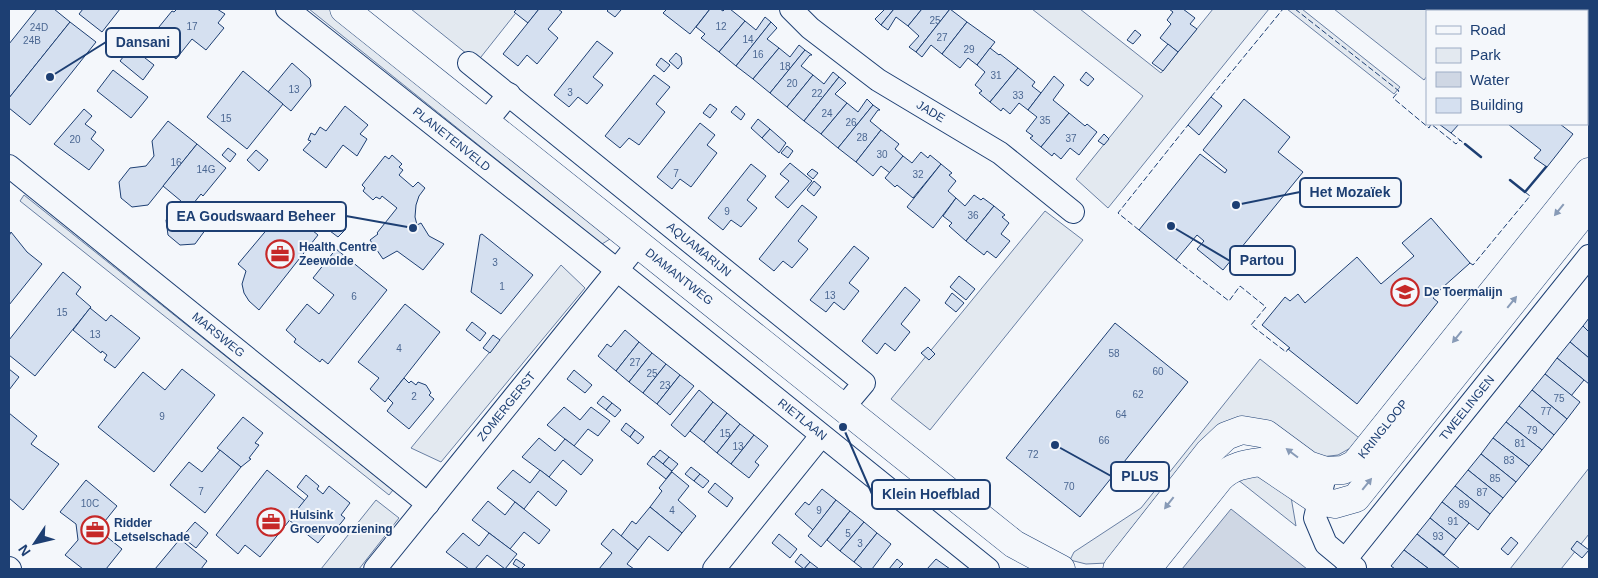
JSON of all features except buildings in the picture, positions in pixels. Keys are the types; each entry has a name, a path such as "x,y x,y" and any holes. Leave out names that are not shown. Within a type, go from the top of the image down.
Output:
{"street":[{"name":"PLANETENVELD","path":"287,9 617,270"},
{"name":"DIAMANTWEG","path":"344,9 1014,544 1060,569"},
{"name":"JADE","path":"791,9 810,28 878,80 1000,153 1073,212"},
{"name":"AQUAMARIJN","path":"469,63 864,383 843,408"},
{"path":"486,122 509,94"},
{"name":"MARSWEG","path":"9,166 428,504"},
{"name":"KRINGLOOP","path":"1326,471 1343,470 1355,464 1589,172"},
{"name":"KRINGLOOP","path":"1319,501 1335,504 1356,498 1589,206"},
{"name":"ZOMERGERST","path":"375,569 638,244"},
{"name":"TWEELINGEN","path":"1351,564 1589,256"},
{"name":"RIETLAAN","path":"617,270 988,569"},
{"path":"1116,569 1209,452 1226,436 1242,430 1266,434 1308,465 1326,471 1315,518 1326,544 1351,564"},
{"path":"714,569 821,436"},
{"path":"1147,569 1220,478 1229,470 1245,464 1261,462 1319,501"},
{"name":"DIAMANTWEG","path":"1014,544 1030,569"}],"green space":[{"path":"309,9 329,9 605,230 610,239 602,244"},
{"path":"411,9 519,9 477,62"},
{"path":"1032,9 1080,9 1161,73 1213,9 1269,9 1108,208 1076,179 1143,96"},
{"path":"1287,9 1302,9 1400,87 1394,94"},
{"path":"1334,9 1584,10 1426,10 1426,77 1424,80"},
{"path":"1588,13 1589,14 1588,111"},
{"path":"24,195 393,490 389,495 20,201"},
{"path":"1045,211 1083,240 930,430 891,399"},
{"path":"561,265 585,288 441,462 411,448"},
{"path":"1260,359 1363,441 1338,455 1321,457 1255,420 1107,563 1086,564 1070,560 1074,552 1141,508"},
{"path":"1589,468 1589,534 1561,569 1510,569"},
{"path":"1251,471 1291,497 1296,526 1233,476"},
{"path":"376,500 399,518 359,569 321,569"}],"water":[{"path":"1231,509 1307,569 1182,569"}],"fence":[{"path":"1211,97 1283,9"},
{"path":"1295,9 1399,91 1393,98 1429,128 1430,125"},
{"path":"1139,230 1118,213 1188,125"},
{"path":"1432,125 1456,144 1460,140"},
{"path":"1451,133 1465,144"},
{"path":"1470,263 1473,265 1530,196 1525,192"},
{"path":"1176,260 1229,301 1240,286 1266,307 1251,325 1286,352 1288,349"}],"wall":[{"path":"1465,144 1481,157"},
{"path":"1510,180 1525,192 1546,167"}],"place":[{"name":"Dansani","path":"50,77"},
{"name":"Het Mozaïek","path":"1236,205"},
{"name":"Partou","path":"1171,226"},
{"name":"EA Goudswaard Beheer","path":"413,228"},
{"name":"Health Centre Zeewolde","path":"280,254"},
{"name":"De Toermalijn","path":"1405,292"},
{"name":"Klein Hoefblad","path":"843,427"},
{"name":"PLUS","path":"1055,445"},
{"name":"Hulsink Groenvoorziening","path":"271,522"},
{"name":"Ridder Letselschade","path":"95,530"}]}
